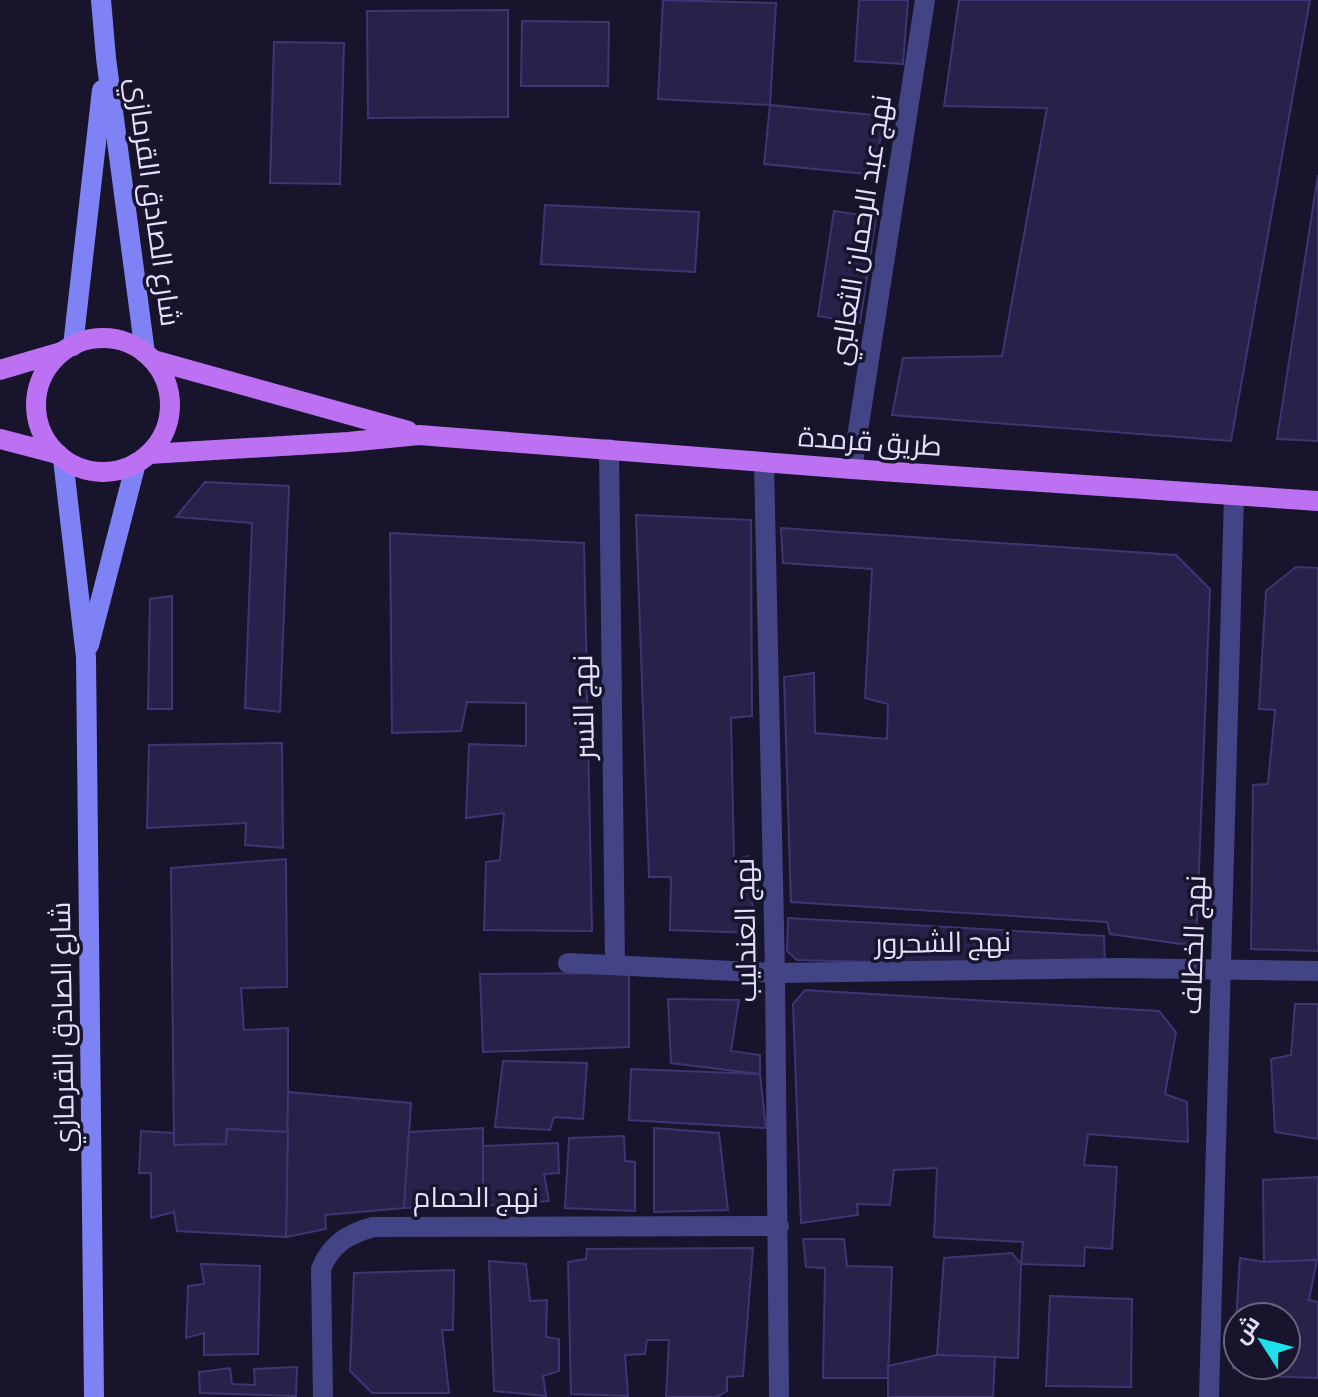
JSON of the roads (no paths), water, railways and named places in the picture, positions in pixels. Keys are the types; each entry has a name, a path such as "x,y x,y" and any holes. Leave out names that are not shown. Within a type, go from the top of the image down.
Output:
{"main road":[{"name":"شارع الصادق القرمازي","path":"101,0 106,58 149,356"},
{"name":"شارع الصادق القرمازي","path":"69,348 106,58"},
{"path":"0,370 101,338 120,340 149,356 164,377 170,397 169,418 162,437 142,458 114,471 94,472 60,457 0,439"},
{"path":"60,457 45,439 38,421 36,401 41,381 50,364 69,348"},
{"name":"طريق قرمدة","path":"149,356 419,435"},
{"name":"طريق قرمدة","path":"142,458 419,435 1318,501"},
{"name":"شارع الصادق القرمازي","path":"60,457 86,657 94,1397"},
{"name":"شارع الصادق القرمازي","path":"86,657 142,458"}],"street":[{"name":"نهج عبد الرحمان الثعالبي","path":"852,469 925,0"},
{"name":"نهج النسر","path":"609,449 615,964"},
{"name":"نهج العندليب","path":"764,462 775,973 779,1397"},
{"name":"نهج الخطاف","path":"1209,1397 1234,495"},
{"name":"نهج الشحرور","path":"568,963 775,973 1318,971"},
{"name":"نهج الحمام","path":"323,1397 321,1269 327,1255 352,1233 373,1227 779,1226"}]}
